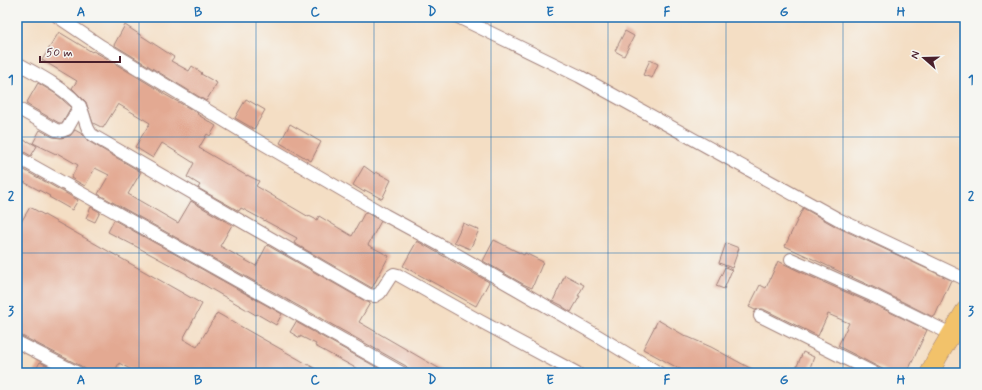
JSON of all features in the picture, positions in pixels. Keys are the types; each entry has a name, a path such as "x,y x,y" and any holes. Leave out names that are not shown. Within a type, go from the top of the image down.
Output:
{"main road":[{"path":"930,373 951,334 964,315"}],"street":[{"path":"58,17 107,50 237,129 598,336 659,373"},
{"path":"458,17 579,76 838,219 965,280"},
{"path":"17,62 66,92 80,106 88,130 92,135 369,295 375,296 380,293 391,276 394,274 398,275 578,373"},
{"path":"17,108 56,130 62,131 67,129 80,106"},
{"path":"17,157 402,373"},
{"path":"792,259 872,295 951,334"},
{"path":"760,316 874,373"},
{"path":"17,342 73,372"}],"building":[{"path":"125,25 174,57 171,61 189,71 192,66 202,73 201,74 217,83 206,101 114,45"},
{"path":"625,31 634,36 624,56 615,51"},
{"path":"59,32 198,113 197,114 216,126 210,136 207,134 199,148 247,176 259,181 256,186 309,217 317,220 319,216 352,236 365,212 381,221 368,245 389,256 372,288 294,243 297,238 241,208 239,211 198,188 200,185 187,177 194,163 162,143 153,158 135,147 150,123 135,114 118,104 103,128 93,123 86,102 72,88 77,81 42,60"},
{"path":"650,60 658,64 652,78 643,75"},
{"path":"38,83 56,94 71,107 62,123 59,123 26,104"},
{"path":"246,99 265,110 254,129 235,118"},
{"path":"290,124 321,142 311,161 280,143"},
{"path":"40,130 53,137 61,138 70,136 75,130 82,134 88,141 141,172 128,194 178,223 191,201 232,225 220,246 256,266 267,245 370,303 359,322 447,373 409,373 406,366 98,194 109,175 95,168 85,186 71,178 78,165 57,153 56,154 33,143"},
{"path":"17,135 27,142 28,141 37,146 31,156 21,150 17,150"},
{"path":"17,166 78,200 72,210 18,179 17,181"},
{"path":"364,166 375,174 376,172 391,180 382,199 365,190 364,192 353,185"},
{"path":"30,207 202,304 183,339 197,347 217,313 323,373 137,373 119,363 114,373 91,373 81,366 20,335 17,335 17,229"},
{"path":"91,207 100,212 95,222 86,218"},
{"path":"803,208 835,226 951,280 935,316 933,317 785,246"},
{"path":"114,220 282,314 276,325 257,314 256,315 187,274 108,232"},
{"path":"463,223 479,230 470,249 454,242"},
{"path":"494,240 524,255 525,253 543,262 532,288 483,261"},
{"path":"417,241 489,282 476,306 403,266"},
{"path":"726,243 739,248 732,268 719,263"},
{"path":"778,261 927,330 907,373 890,373 838,346 849,323 828,314 818,336 763,309 755,310 749,307 760,285 766,288"},
{"path":"725,267 732,270 724,289 716,286"},
{"path":"565,275 584,285 571,312 553,301"},
{"path":"658,320 687,337 711,347 759,373 687,373 643,349"},
{"path":"296,322 387,373 365,373 315,346 316,344 300,336 300,338 290,332"},
{"path":"803,352 814,357 808,373 794,373"},
{"path":"40,362 61,373 34,373"}]}
